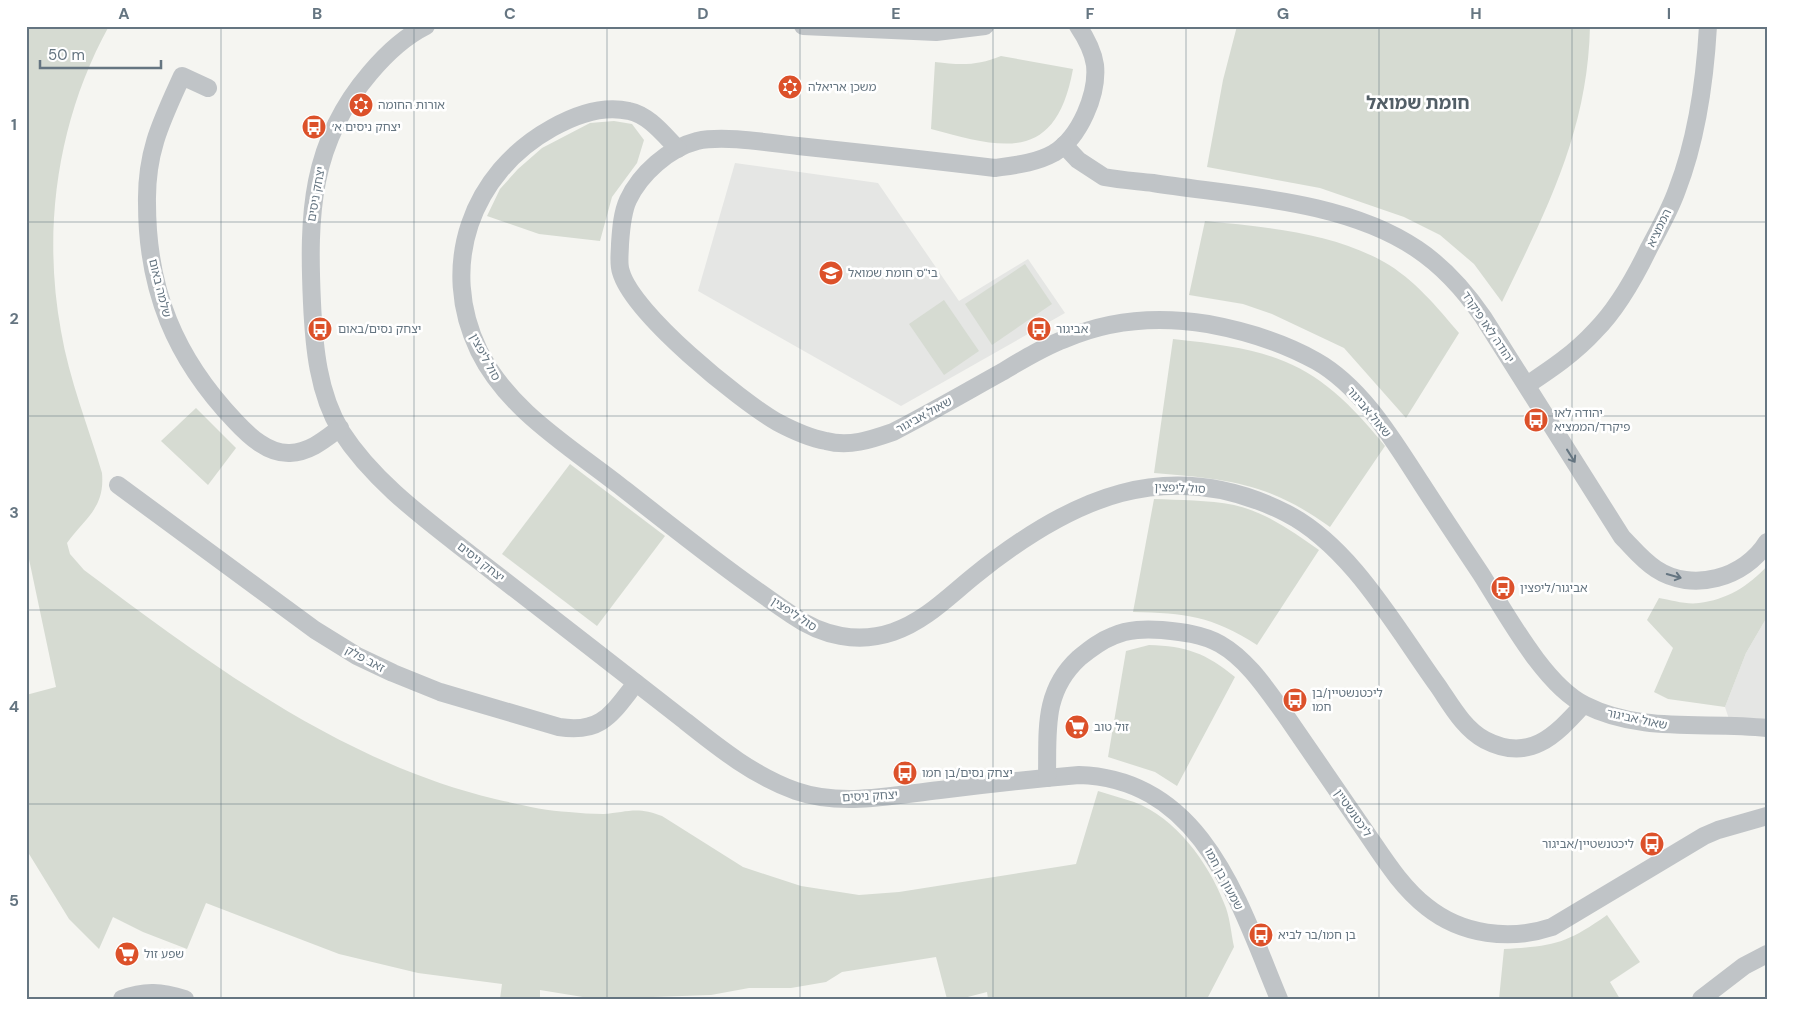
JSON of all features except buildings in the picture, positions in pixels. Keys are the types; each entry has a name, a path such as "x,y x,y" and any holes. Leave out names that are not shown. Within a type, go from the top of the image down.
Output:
{"street":[{"name":"יצחק ניסים","path":"426,26 397,45 360,85 332,128 317,179 311,215 310,248 316,352 320,378 340,428 367,464 418,514 731,757 764,776 799,792 846,799 874,798 1047,778"},
{"path":"803,26 936,32 985,26"},
{"name":"שאול אביגור","path":"1078,26 1091,49 1095,66 1094,86 1088,106 1079,125 1064,145 1041,159 995,168 757,142 697,141 678,149 657,163 628,200 620,237 620,272 628,288 674,340 710,373 776,421 803,434 826,442 848,444 871,440 893,432 1066,338 1133,320 1186,320 1264,337 1318,362 1355,392 1404,457 1539,663 1569,694 1584,705 1602,712 1661,725 1742,725 1767,728"},
{"name":"הממציא","path":"1527,385 1559,363 1597,330 1619,300 1640,266 1677,192 1688,157 1704,68 1708,26"},
{"name":"שלמה באום","path":"208,88 182,76 159,126 151,149 147,186 148,222 155,274 163,309 178,345 197,376 220,405 249,436 279,452 289,453 307,450 320,444 340,428"},
{"name":"סול ליפצין","path":"678,149 644,117 631,111 613,110 588,112 566,120 541,134 520,151 489,186 468,226 461,260 464,304 469,327 489,369 515,403 680,532 806,624 834,635 850,638 881,636 897,631 919,620 975,575 1032,534 1084,504 1122,491 1145,487 1196,487 1222,490 1267,503 1305,523 1326,539 1344,558 1375,598 1462,720 1481,738 1513,748 1538,745 1562,729 1584,705"},
{"name":"יהודה לאו פיקרד","path":"1064,145 1078,160 1104,176 1322,210 1385,230 1418,249 1444,270 1466,293 1527,385 1622,537 1640,556 1657,570 1674,578 1697,580 1714,578 1741,568 1764,546"},
{"name":"זאב פלק","path":"118,485 315,630 357,656 419,684 560,727 575,729 588,728 611,715 636,683"},
{"name":"ליכטנשטיין","path":"1047,778 1049,709 1058,683 1066,672 1085,653 1105,639 1132,630 1158,630 1202,636 1218,643 1239,658 1268,691 1395,874 1425,906 1437,915 1461,926 1500,935 1523,935 1552,927 1704,836 1767,816"},
{"name":"שמעון בן חמו","path":"1047,778 1079,775 1115,779 1150,792 1182,817 1199,836 1222,870 1279,999"},
{"path":"1701,999 1744,966 1767,954"},
{"path":"122,999 136,993 153,992 185,999"}],"shaded area":[{"path":"26,26 109,26 77,98 66,136 54,213 53,253 64,349 102,473 102,485 97,504 67,543 70,554 84,570 179,640 278,706 330,735 383,761 438,782 495,799 532,807 590,814 632,810 654,813 662,816 743,867 801,886 859,895 899,892 1076,864 1098,791 1134,802 1164,819 1189,843 1209,872 1226,908 1234,947 1207,999 988,999 987,992 960,999 947,999 936,957 842,972 826,982 791,988 749,988 711,995 595,999 540,990 540,999 500,999 502,984 418,973 339,954 206,903 187,949 143,932 113,917 99,949 69,919 26,849 26,695 56,687 26,545"},
{"path":"1237,26 1590,26 1582,101 1573,135 1549,202 1502,302 1474,264 1440,235 1404,217 1320,188 1207,167 1223,80"},
{"path":"1001,56 1073,69 1065,99 1054,121 1040,135 1023,142 1004,144 957,136 931,129 935,62 968,64 984,62"},
{"path":"614,121 632,124 644,140 637,163 612,197 600,241 539,234 487,216 500,189 518,169 542,148 590,123"},
{"path":"735,163 878,183 959,301 1028,259 1065,313 901,406 698,291"},
{"path":"1205,221 1297,232 1342,244 1384,262 1425,294 1459,333 1406,418 1344,348 1272,314 1243,304 1189,295"},
{"path":"1025,264 1052,304 992,345 965,304"},
{"path":"944,300 979,351 944,375 909,324"},
{"path":"1173,339 1241,349 1293,365 1316,378 1338,395 1385,446 1330,527 1308,512 1267,492 1226,481 1154,473"},
{"path":"196,408 236,448 208,485 161,441"},
{"path":"570,464 665,536 597,626 502,554"},
{"path":"1154,499 1194,500 1246,508 1279,523 1319,550 1257,645 1226,628 1198,618 1183,615 1133,612"},
{"path":"1767,566 1767,617 1746,653 1725,707 1668,699 1654,692 1673,648 1647,620 1659,598 1684,603 1718,599 1745,586"},
{"path":"1767,617 1767,728 1731,725 1725,707 1746,653"},
{"path":"1149,645 1174,647 1195,652 1215,662 1235,677 1177,786 1155,772 1108,757 1126,651"},
{"path":"1607,915 1640,962 1610,982 1620,999 1499,999 1504,949 1548,945 1559,942 1581,932"}],"place":[{"name":"משכן אריאלה","path":"790,87"},
{"name":"אורות החומה","path":"361,105"},
{"name":"יצחק ניסים א׳","path":"314,127"},
{"name":"בי\"ס חומת שמואל","path":"831,273"},
{"name":"יצחק נסים/באום","path":"320,329"},
{"name":"אביגור","path":"1039,329"},
{"name":"יהודה לאו פיקרד/הממציא","path":"1536,420"},
{"name":"אביגור/ליפצין","path":"1503,588"},
{"name":"ליכטנשטיין/בן חמו","path":"1295,700"},
{"name":"זול טוב","path":"1077,727"},
{"name":"יצחק נסים/בן חמו","path":"905,773"},
{"name":"ליכטנשטיין/אביגור","path":"1652,844"},
{"name":"בן חמו/בר לביא","path":"1261,935"},
{"name":"שפע זול","path":"127,954"}],"district":[{"name":"חומת שמואל","path":"1418,103"}]}
